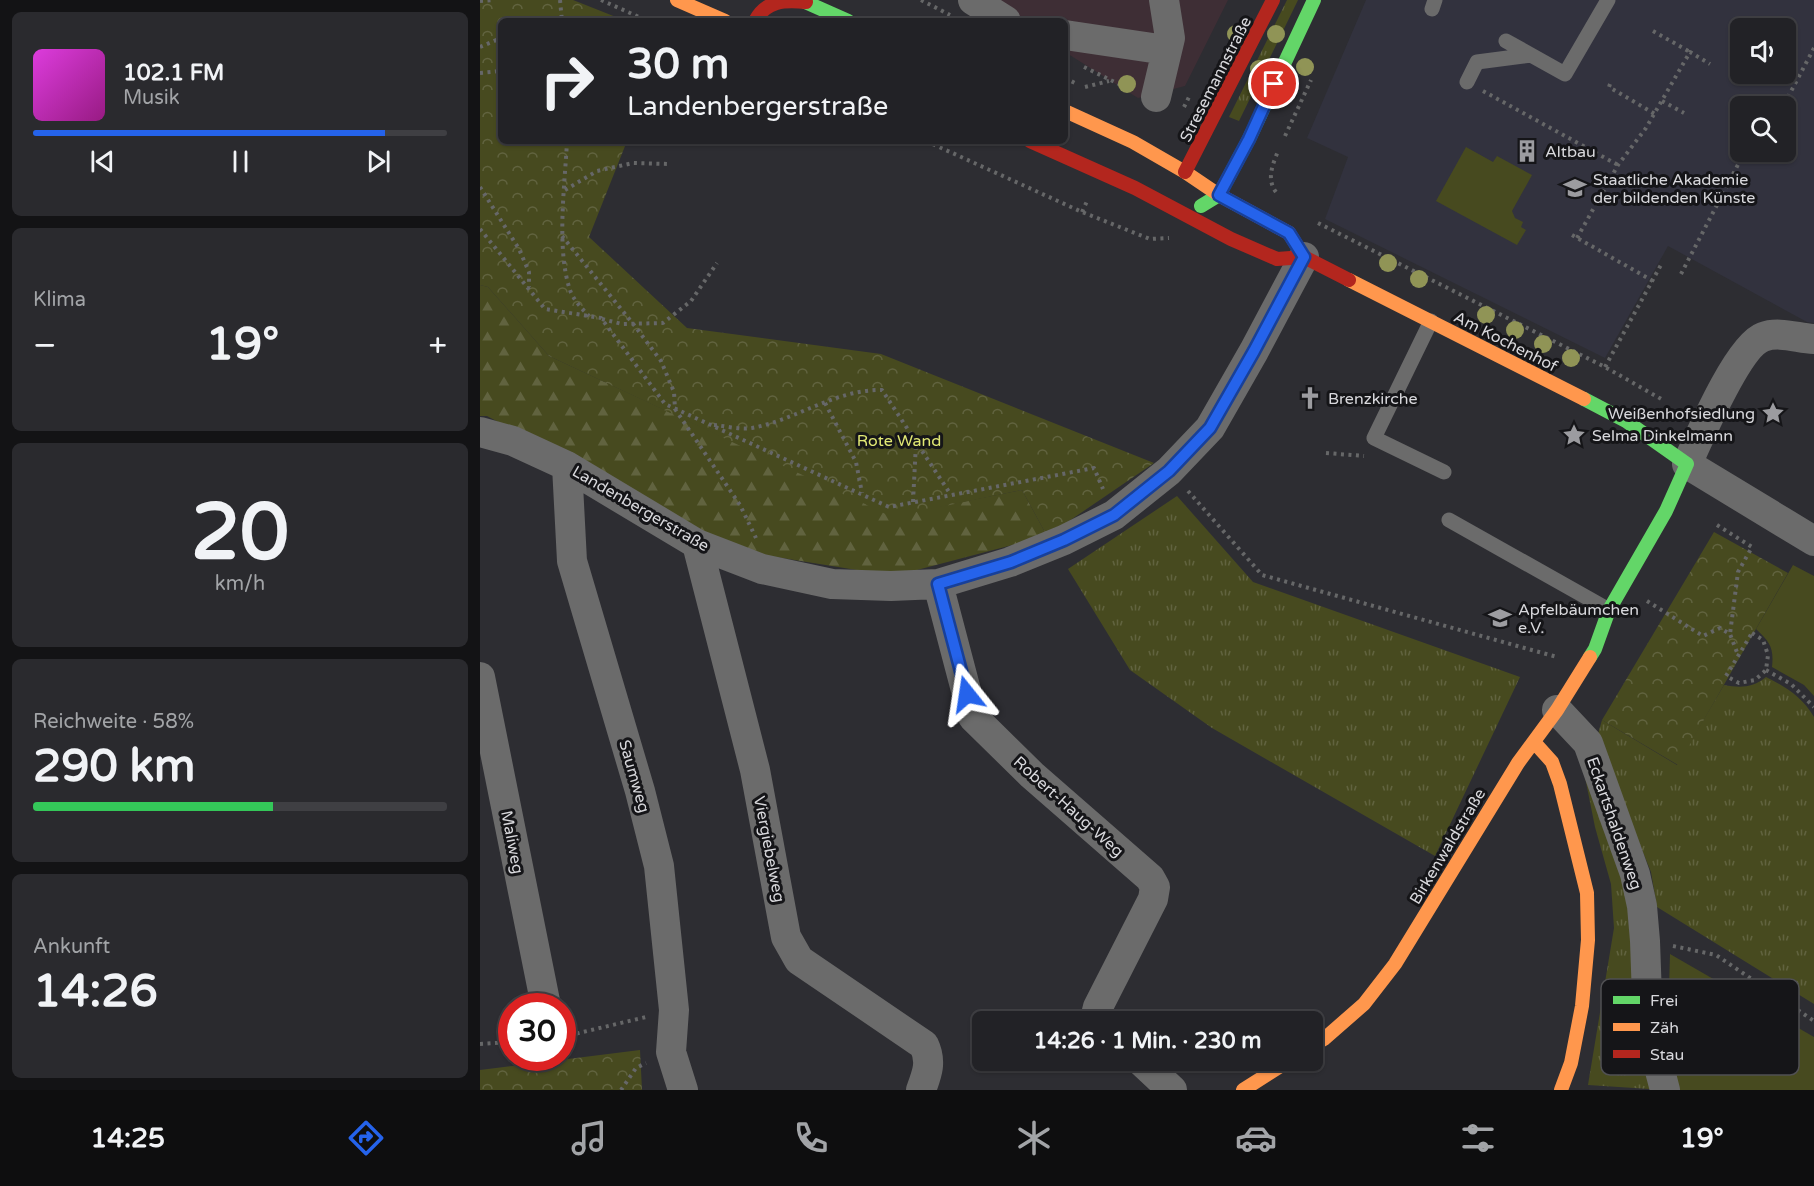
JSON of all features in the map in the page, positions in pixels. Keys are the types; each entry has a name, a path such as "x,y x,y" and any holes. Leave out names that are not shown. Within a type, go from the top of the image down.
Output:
{"street":[{"path":"677,0 718,18"},
{"path":"1156,97 1170,38 1164,0"},
{"name":"Stresemannstraße","path":"1185,172 1273,0"},
{"path":"1185,172 1186,203 1219,195 1249,139 1314,0"},
{"path":"756,18 761,8 772,1 803,1 841,18"},
{"path":"962,8 996,18"},
{"path":"1070,49 1166,50"},
{"name":"Am Kochenhof","path":"1068,112 1133,142 1219,195 1289,233 1304,257"},
{"name":"Am Kochenhof","path":"1037,144 1135,188 1186,203 1231,239 1277,259 1304,257 1431,321 1626,421 1668,448 1690,478"},
{"name":"Landenbergerstraße","path":"480,432 513,441 567,466 697,544 762,569 832,584 891,586 938,584 1011,562 1064,540 1114,515 1169,471 1210,428 1260,342 1304,257"},
{"path":"1814,339 1775,333 1760,338 1739,362 1712,409 1690,478 1814,541"},
{"name":"Saumweg","path":"567,466 572,561 659,866 674,1010 671,1052 683,1090"},
{"name":"Birkenwaldstraße","path":"1323,1040 1364,1004 1395,964 1501,789 1586,665 1595,649 1609,610 1671,501 1690,478"},
{"name":"Viergiebelweg","path":"697,544 755,770 786,937 799,960 924,1045 929,1063 921,1090"},
{"name":"Robert-Haug-Weg","path":"938,584 973,717 1032,775 1150,878 1155,887 1153,899 1097,1011"},
{"name":"Birkenwaldstraße","path":"1595,649 1617,632"},
{"name":"Maliweg","path":"480,677 543,993"},
{"name":"Eckartshaldenweg","path":"1557,710 1588,743 1635,874 1646,941 1647,979"},
{"path":"1534,742 1552,762 1560,784 1587,892 1588,940 1582,1006 1571,1063 1561,1090"},
{"path":"1152,1071 1172,1090"},
{"path":"1243,1090 1273,1071"},
{"name":"Eckartshaldenweg","path":"1661,1075 1665,1090"}],"lane":[{"path":"1506,41 1565,74 1608,0"},
{"path":"1467,82 1477,62 1532,55"},
{"path":"1431,321 1374,438 1444,472"},
{"path":"1449,520 1609,610"}],"path":[{"path":"480,2 493,0"},
{"path":"560,0 562,18"},
{"path":"601,0 641,18"},
{"path":"921,0 962,8"},
{"path":"1653,31 1710,64"},
{"path":"480,47 498,40"},
{"path":"1789,96 1814,48"},
{"path":"1070,49 1110,80 1138,93 1184,107"},
{"path":"1577,237 1618,165 1655,114 1690,52"},
{"path":"480,73 498,70"},
{"path":"1087,88 1110,80"},
{"path":"1467,82 1618,165"},
{"path":"1610,84 1609,87 1655,114"},
{"path":"1662,101 1684,113"},
{"path":"567,144 562,236 570,291 589,316"},
{"path":"933,144 1082,212 1150,239"},
{"path":"1681,274 1739,162"},
{"path":"564,191 597,171 633,163 670,164"},
{"path":"480,187 519,249 529,272 529,288"},
{"path":"480,229 545,309 601,318 622,324 663,323 691,301 717,263"},
{"path":"1572,234 1653,281"},
{"path":"562,236 661,361 674,392 675,409 740,505"},
{"path":"1360,243 1605,367 1663,400"},
{"path":"1605,367 1662,263"},
{"path":"601,318 665,404 890,507 1094,468 1114,515"},
{"path":"710,425 750,428 795,416 825,403 866,390 882,390 951,495"},
{"path":"825,403 856,462 862,494"},
{"path":"1326,453 1365,456 1374,438"},
{"path":"913,502 916,442"},
{"path":"1169,471 1262,575 1586,665"},
{"path":"1717,525 1752,547 1738,572 1730,634 1738,655"},
{"path":"1641,597 1703,636 1719,628 1730,634"},
{"path":"1752,633 1762,640 1768,655 1766,670 1755,680 1739,683 1726,676 1752,633"},
{"path":"1766,670 1791,684 1814,707"},
{"path":"1646,941 1716,955 1752,979"},
{"path":"576,1034 674,1010"},
{"path":"1799,1011 1814,1021"},
{"path":"480,1044 498,1043"},
{"path":"621,1090 636,1068 671,1052"}],"shaded area":[{"path":"982,0 1228,0 1185,86 1138,98 1068,54 1068,18 1011,18"},
{"name":"Staatliche Akademie der bildenden Künste","path":"1366,0 1814,0 1814,323 1807,322 1668,246 1605,358 1325,219 1348,157 1307,138"}],"green space":[{"name":"Rote Wand","path":"480,0 573,0 618,18 498,18 498,144 626,144 589,237 687,328 881,354 1154,463 1047,536 1022,490 892,517 549,356 488,287 480,285"},
{"path":"1287,0 1298,0 1239,121 1229,117"},
{"path":"1466,147 1493,162 1497,156 1532,175 1512,211 1515,218 1523,222 1521,227 1526,230 1517,245 1436,201"},
{"path":"480,285 488,287 549,356 892,516 1022,490 1047,536 894,576 739,551 487,416 480,416"},
{"path":"1177,496 1253,582 1520,677 1435,856 1212,728 1130,670 1068,569"},
{"path":"1714,532 1788,573 1678,765 1602,720"},
{"path":"1793,565 1814,576 1814,696 1804,685 1772,667 1770,646 1756,629"},
{"path":"1766,677 1780,685 1793,693 1814,717 1814,1004 1799,995 1799,979 1774,979 1657,907 1651,872 1598,734 1602,720 1677,765 1724,685 1735,687 1756,683"},
{"path":"1585,777 1626,879 1632,929 1632,979 1606,979 1614,928 1611,884 1595,827"},
{"path":"1670,954 1713,979 1669,979"},
{"path":"1601,1006 1601,1075 1660,1075 1665,1090 1588,1085"},
{"path":"1799,1028 1814,1037 1814,1090 1666,1090 1666,1075 1799,1075"},
{"path":"640,1050 642,1090 480,1090 480,1070 498,1068 498,1071 576,1071 576,1058"}],"traffic: fast":[{"path":"801,0 841,18"},
{"path":"1201,206 1219,195 1249,139 1314,0"},
{"path":"1584,399 1626,421 1687,464"},
{"path":"1590,657 1609,610 1666,511 1687,464"}],"traffic: slow":[{"path":"677,0 718,18"},
{"path":"1068,112 1133,142 1219,195 1289,233 1304,257"},
{"path":"1349,280 1584,399"},
{"path":"1323,1040 1364,1004 1395,964 1518,763 1557,710 1590,657"},
{"path":"1534,742 1552,762 1560,784 1587,893 1588,940 1582,1006 1571,1063 1561,1090"},
{"path":"1243,1090 1273,1071"}],"traffic: jam":[{"path":"1185,172 1273,0"},
{"path":"757,18 770,5 791,1 806,2"},
{"path":"1037,144 1135,188 1231,239 1277,259 1304,257 1349,280"}],"place":[{"name":"Altbau","path":"1527,151"},
{"name":"Staatliche Akademie der bildenden Künste","path":"1575,188"},
{"name":"Brenzkirche","path":"1310,398"},
{"name":"Weißenhofsiedlung","path":"1773,413"},
{"name":"Selma Dinkelmann","path":"1574,435"},
{"name":"Apfelbäumchen e.V.","path":"1500,618"}],"route":[{"path":"967,694 938,584 1011,562 1064,540 1114,515 1169,471 1210,428 1287,293 1304,257 1289,233 1219,195 1249,139 1274,84"}]}
